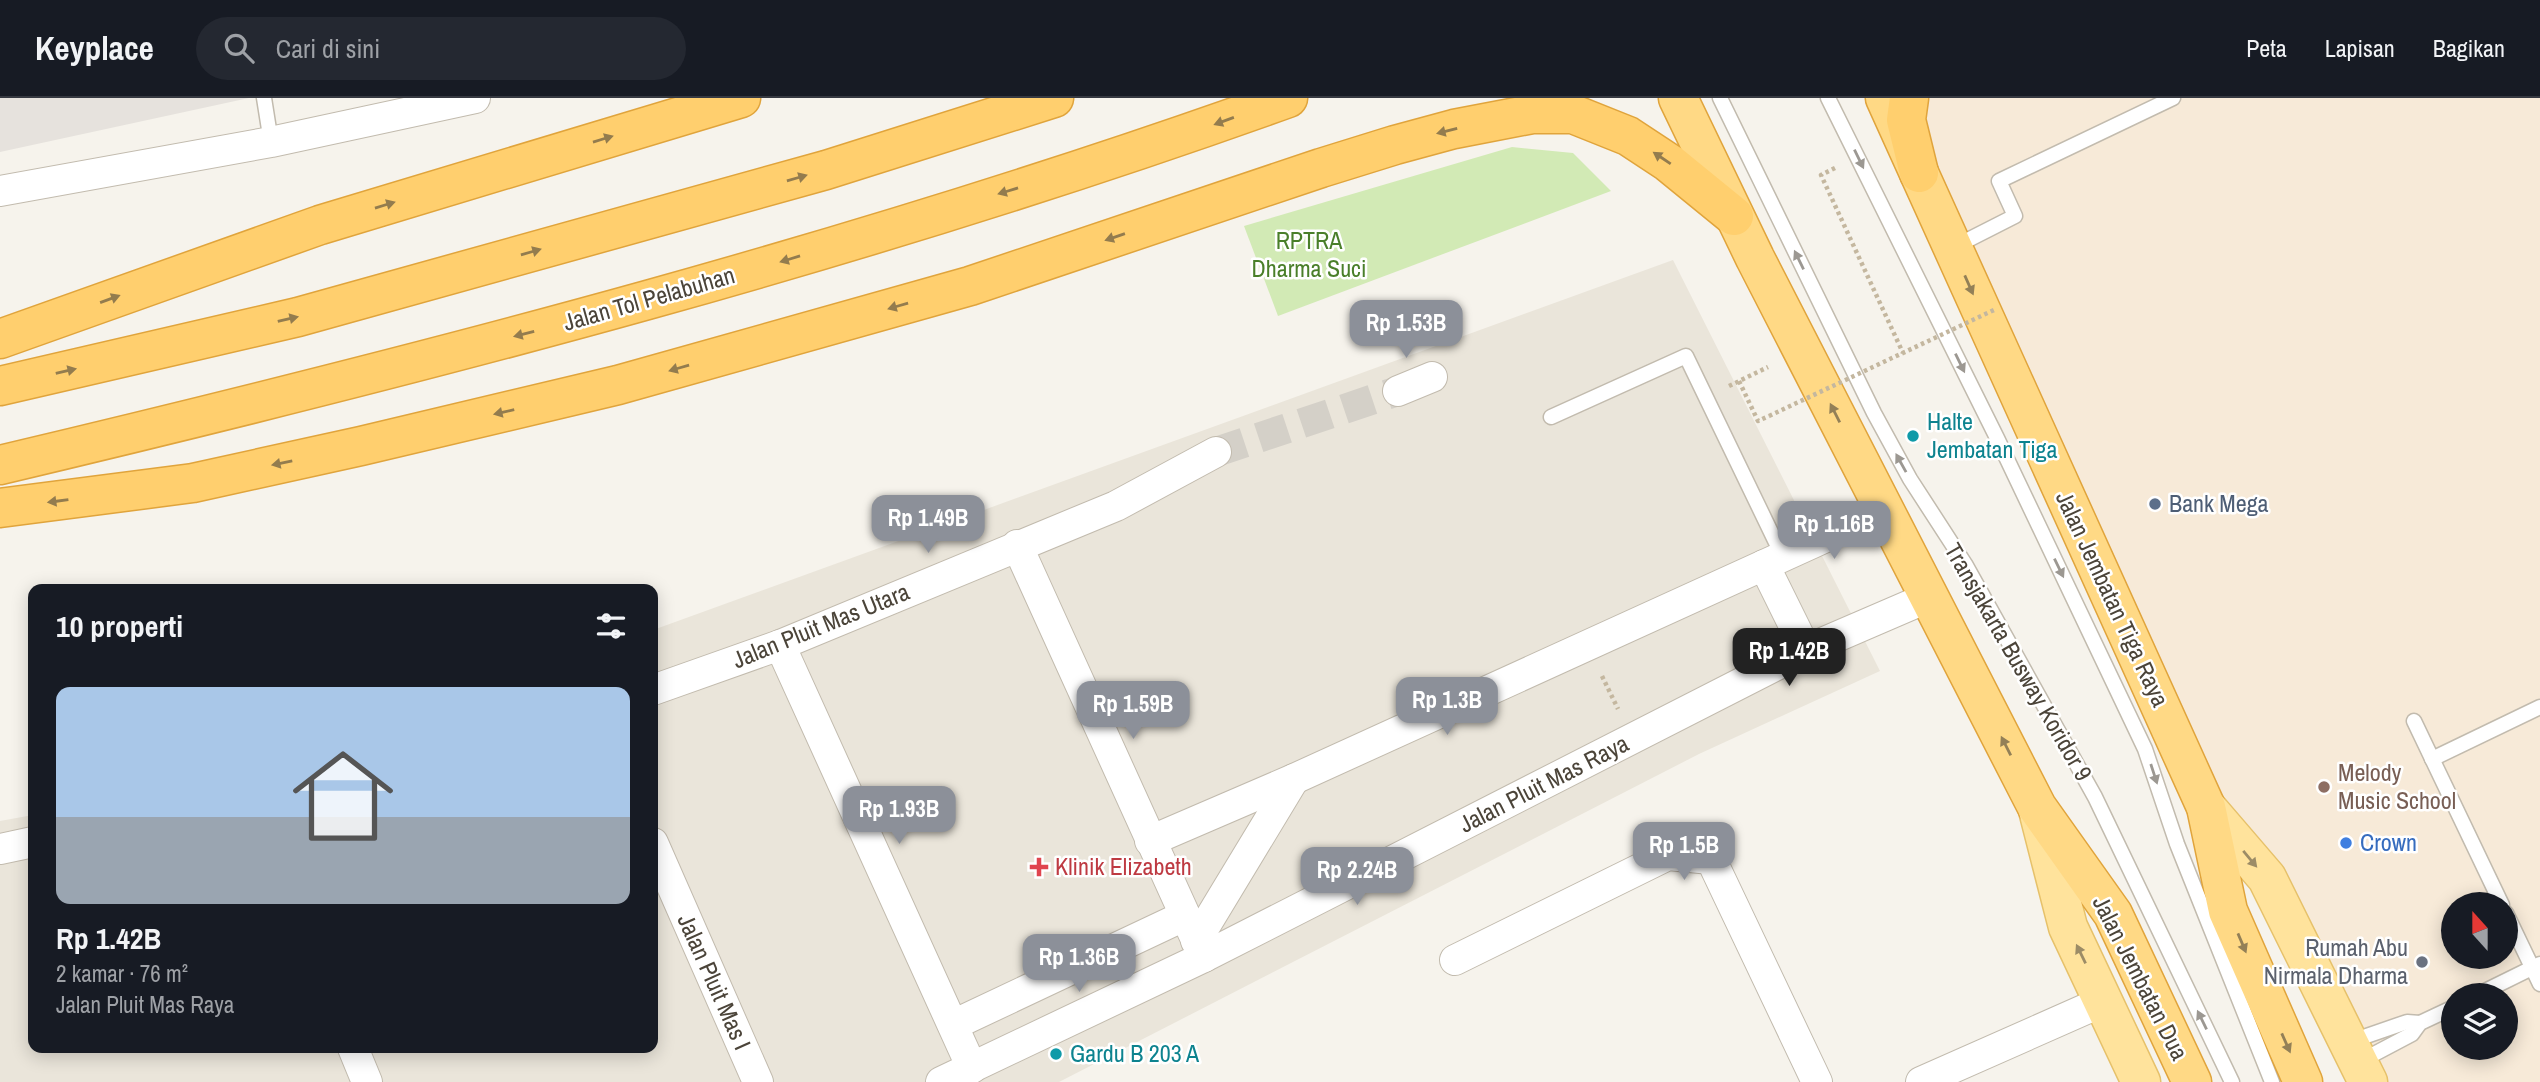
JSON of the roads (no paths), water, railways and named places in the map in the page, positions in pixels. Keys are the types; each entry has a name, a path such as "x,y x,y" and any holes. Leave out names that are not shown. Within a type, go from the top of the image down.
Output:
{"highway":[{"path":"0,339 320,225 741,98"},
{"path":"0,386 298,317 826,170 1054,98"},
{"name":"Jalan Tol Pelabuhan","path":"0,465 158,428 590,317 797,257 1163,143 1288,98"},
{"path":"1678,98 1734,216 2037,807"},
{"name":"Jalan Jembatan Tiga Raya","path":"1885,98 2206,807"},
{"path":"1909,98 1906,120 1919,173"},
{"path":"0,508 193,483 618,385 970,286 1383,149 1454,129 1532,114 1573,114 1628,136 1668,163 1734,216"},
{"name":"Jalan Jembatan Dua","path":"2037,807 2113,914 2192,1082"},
{"path":"2206,807 2228,911 2303,1082"}],"main road":[{"path":"2037,807 2068,927 2141,1082"},
{"name":"Jalan Jembatan Tiga Raya","path":"2206,807 2267,878 2358,1062"}],"street":[{"path":"0,191 271,142 475,98"},
{"path":"1398,391 1432,377"},
{"name":"Jalan Pluit Mas Utara","path":"658,688 780,645 1116,506 1216,452"},
{"path":"1150,841 1294,779 1885,510"},
{"path":"1017,545 1195,938"},
{"path":"1773,561 1807,650"},
{"name":"Jalan Pluit Mas Raya","path":"941,1082 972,1068 1195,938 1632,738 1807,650 1929,597"},
{"path":"780,645 972,1068"},
{"path":"953,1026 1195,938 1294,779"},
{"path":"0,849 28,843"},
{"name":"Jalan Pluit Mas I","path":"658,854 758,1082"},
{"path":"1455,960 1668,855 1711,859 1817,1082"},
{"path":"1922,1082 2104,1001"},
{"path":"355,1053 367,1082"}],"lane":[{"path":"264,98 271,142"},
{"name":"Transjakarta Busway Koridor 9","path":"1720,98 1874,413 1910,479 1965,564 2095,797 2232,1082"},
{"path":"1828,98 1997,438 2146,749 2181,856 2273,1082"},
{"path":"1953,248 2015,216 1999,181 2173,98"},
{"path":"1551,417 1686,356 1773,561"},
{"path":"2432,759 2540,707"},
{"path":"2414,721 2496,892"},
{"path":"2518,934 2536,965 2540,984"},
{"path":"2501,983 2536,965"},
{"path":"2358,1062 2412,1034 2420,1023 2441,1013"},
{"path":"2358,1062 2407,1022 2420,1023"}],"tunnel":[{"path":"1216,452 1398,391"}],"place":[{"name":"Halte Jembatan Tiga","path":"1913,436"},
{"name":"Bank Mega","path":"2155,504"},
{"name":"Melody Music School","path":"2324,787"},
{"name":"Crown","path":"2346,843"},
{"name":"Klinik Elizabeth","path":"1039,867"},
{"name":"Rumah Abu Nirmala Dharma","path":"2422,962"},
{"name":"Gardu B 203 A","path":"1056,1054"}],"park label":[{"name":"RPTRA Dharma Suci","path":"1309,255"}]}
